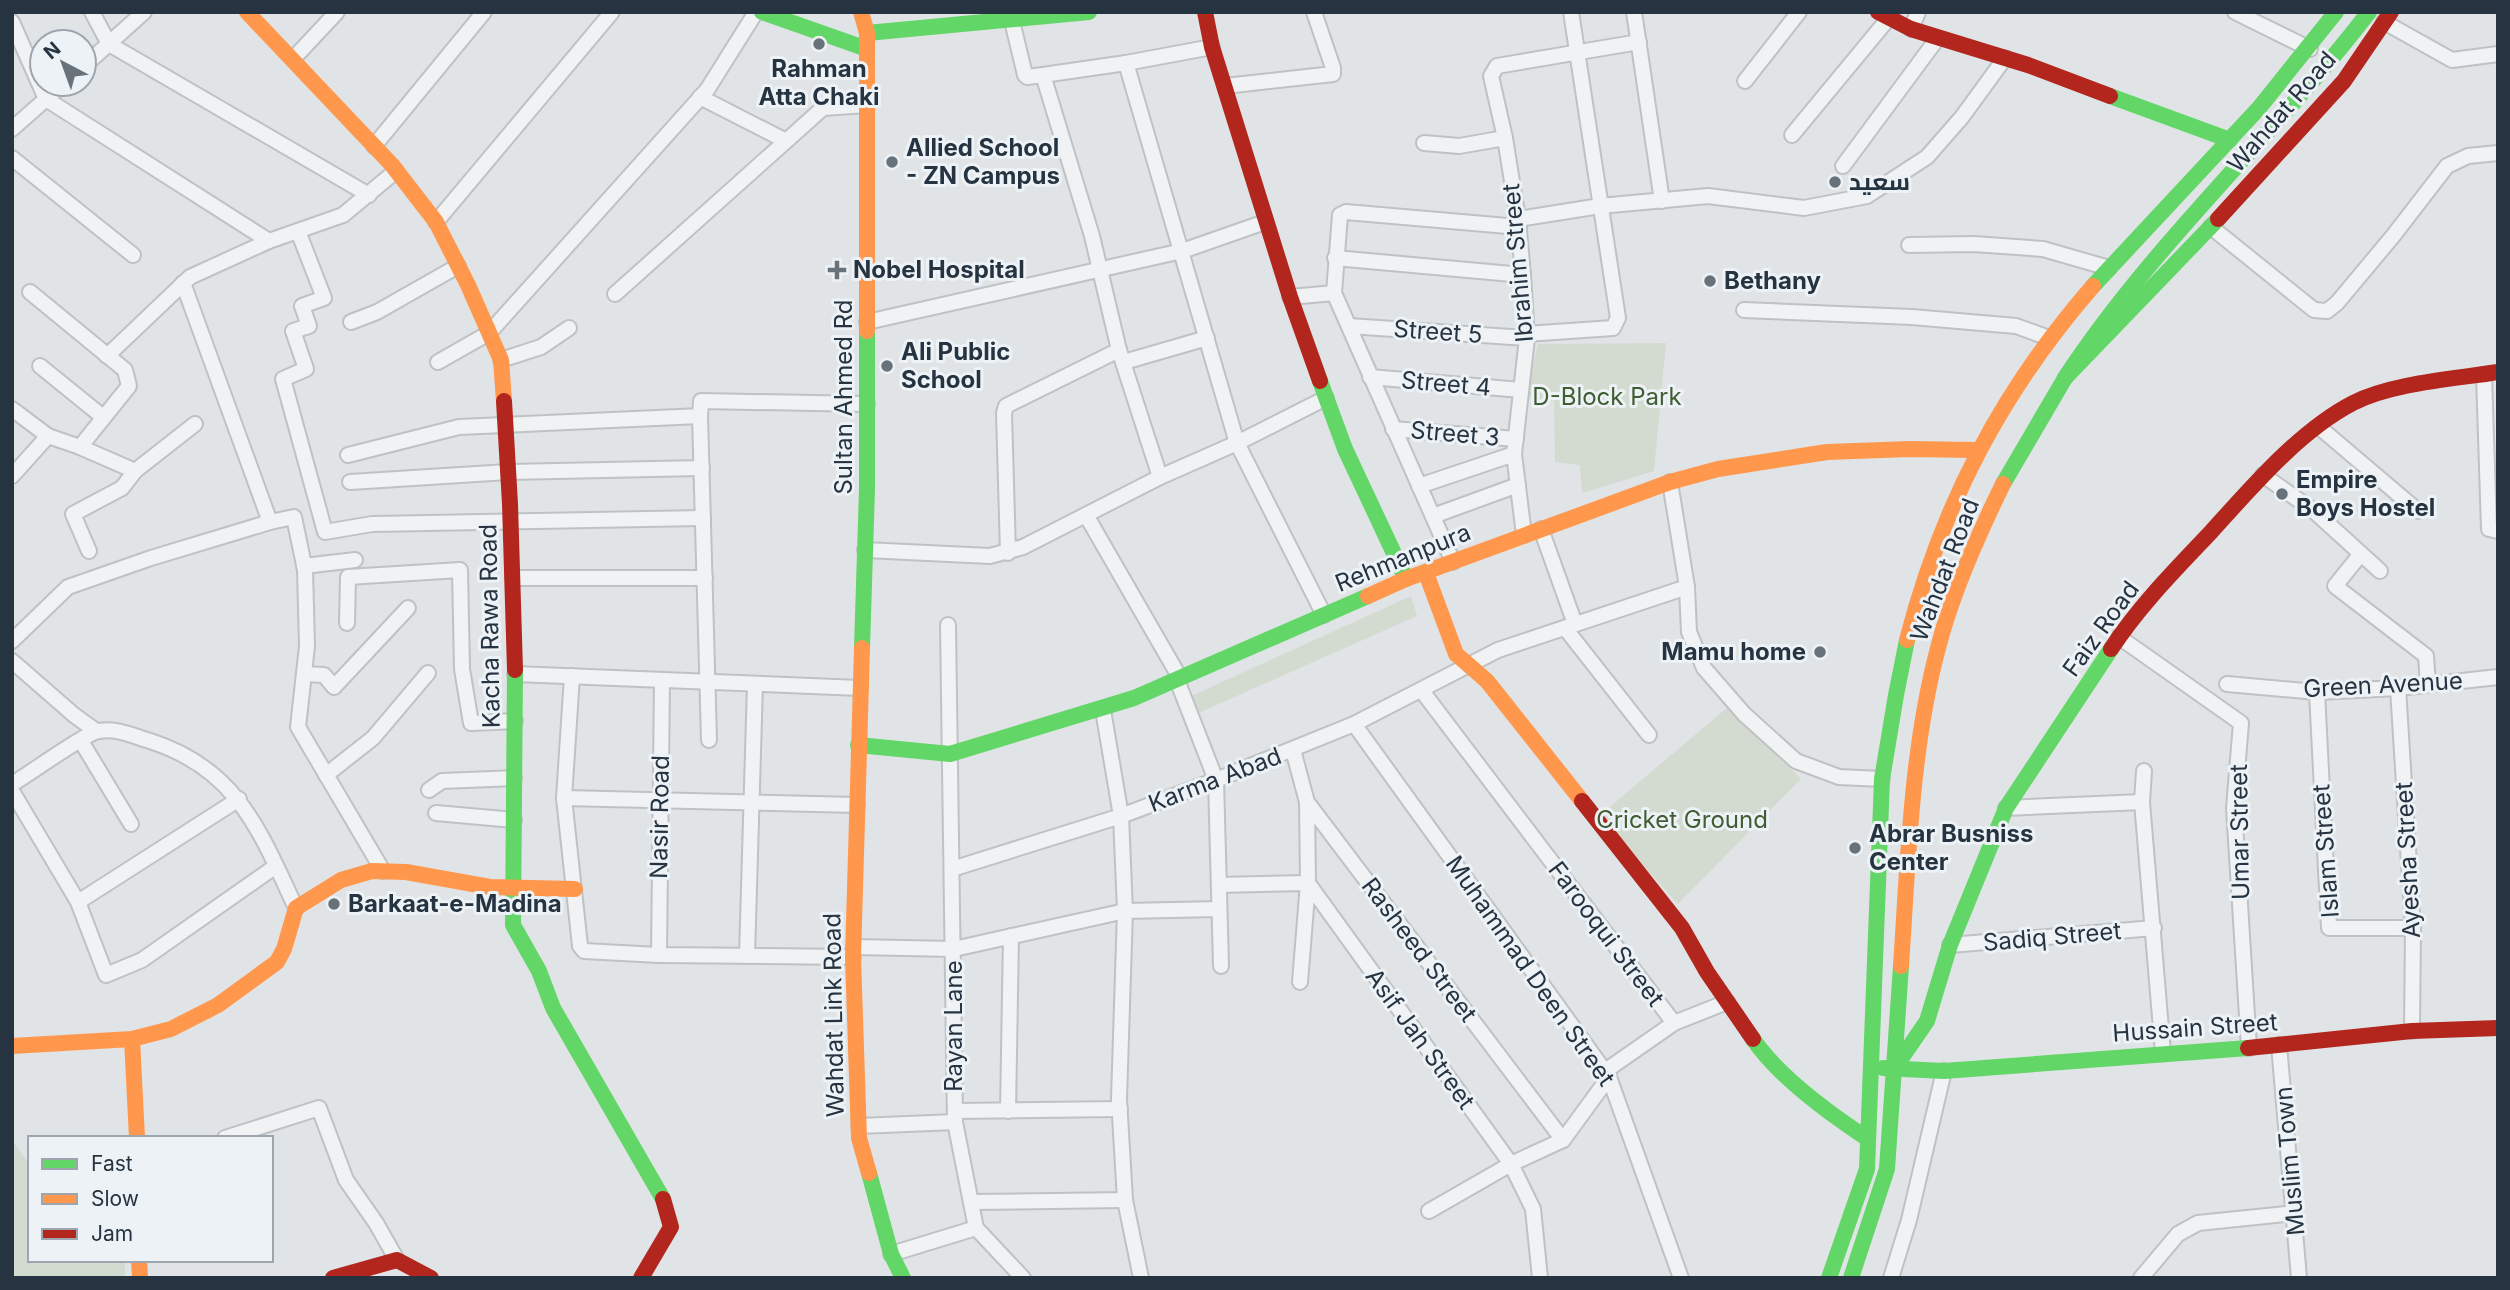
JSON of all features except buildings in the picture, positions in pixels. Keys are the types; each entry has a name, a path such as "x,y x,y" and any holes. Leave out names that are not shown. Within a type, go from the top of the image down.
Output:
{"street":[{"path":"92,12 108,44 369,195"},
{"path":"98,53 144,12"},
{"name":"Kacha Rawa Road","path":"247,12 374,146 436,222 501,360 513,578 513,925 538,971 553,1008 664,1201 671,1227 641,1278"},
{"path":"293,59 337,12"},
{"path":"374,146 484,12"},
{"path":"436,222 612,12"},
{"path":"438,362 489,333 700,97 756,12"},
{"path":"762,12 867,41 1012,20 1090,12"},
{"name":"Sultan Ahmed Rd","path":"858,745 867,404 867,41 861,12"},
{"path":"1205,12 1224,86 1290,297 1345,449 1406,579"},
{"path":"1224,86 1333,74 1334,68 1314,12"},
{"path":"1571,12 1600,206"},
{"path":"1634,12 1662,201"},
{"path":"1745,81 1799,12"},
{"path":"1911,29 1918,12"},
{"path":"2235,12 2310,50"},
{"name":"Wahdat Road","path":"1829,1278 1867,1169 1882,779 1890,716 1910,626 1942,531 1977,450 2049,338 2109,268 2230,140 2310,50 2336,12"},
{"path":"2065,378 2097,329 2158,255 2325,69 2369,12"},
{"path":"1792,135 1883,16 1911,29 2005,58 2230,140"},
{"path":"2388,17 2452,60 2498,54"},
{"name":"Wahdat Road","path":"1851,1278 1887,1169 1910,832 1924,707 1938,647 1956,593 2002,486 2065,378 2211,227 2344,81 2388,17"},
{"path":"1012,20 1027,77 1213,47"},
{"path":"12,22 46,99 269,241"},
{"path":"1843,166 1937,38"},
{"path":"1576,52 1639,42"},
{"name":"Ibrahim Street","path":"1524,535 1515,446 1527,336 1523,275 1505,138 1491,76 1497,66 1576,52"},
{"path":"1453,562 1334,293 1335,258 1342,212 1518,223 1600,206 1708,196 1804,208 1867,196 1927,158 1962,117 2005,58"},
{"path":"1126,63 1237,443 1324,615"},
{"path":"1043,75 1091,236 1122,356 1160,477"},
{"path":"700,97 786,141"},
{"path":"12,129 46,99"},
{"path":"615,294 823,108 867,104"},
{"path":"1424,143 1459,146 1505,138"},
{"path":"2211,227 2314,310 2327,311 2337,303 2393,236 2446,166 2468,156 2498,153"},
{"path":"12,158 133,255"},
{"path":"107,356 190,277 269,241 343,215 396,171"},
{"name":"Street 5","path":"1349,326 1527,336 1613,328 1617,324 1600,206"},
{"path":"867,322 1182,251 1265,222"},
{"path":"298,231 324,298 302,306 309,326 293,331 306,369 283,379 325,531 372,524 703,518"},
{"path":"1909,245 1975,243 2043,249 2109,268"},
{"path":"1335,258 1523,275"},
{"path":"351,321 377,312 458,266"},
{"path":"183,283 270,522"},
{"path":"30,292 125,370 128,386 80,447"},
{"path":"1290,297 1334,293"},
{"path":"1744,310 1912,317 2016,326 2049,338"},
{"path":"501,360 541,347 569,328"},
{"path":"1008,553 1006,406 1122,356 1207,338"},
{"path":"40,366 103,417"},
{"path":"2491,374 2489,529 2498,531"},
{"name":"Faiz Road","path":"1895,1068 1927,1021 1950,945 2006,808 2119,637 2153,594 2263,475 2319,427 2353,403 2398,388 2491,374"},
{"name":"Street 4","path":"1370,377 1521,390"},
{"path":"865,550 990,556 1008,553 1326,398"},
{"path":"709,740 701,401 867,404"},
{"path":"12,409 48,436 135,471"},
{"path":"348,454 459,426 700,416"},
{"path":"89,551 74,514 122,488 135,471 195,424"},
{"path":"2319,427 2418,511"},
{"name":"Street 3","path":"1394,429 1515,446"},
{"path":"12,476 48,436"},
{"path":"1419,486 1515,446"},
{"name":"Rehmanpura","path":"858,745 950,754 1103,709 1406,579 1670,482 1718,469 1827,452 1977,450"},
{"path":"350,482 508,472 702,468"},
{"path":"2263,475 2314,511 2380,571"},
{"path":"1670,482 1687,587 1689,632 1704,668 1744,714 1796,761 1839,777 1882,779"},
{"path":"1433,516 1518,485"},
{"path":"1086,515 1178,679 1216,780 1221,966"},
{"path":"12,641 68,587 151,558 270,522 295,518 304,566 307,646 298,727 383,871"},
{"path":"1541,529 1570,626 1650,735"},
{"path":"2360,555 2335,586 2426,656 2428,684"},
{"path":"304,566 355,560"},
{"path":"347,623 348,577 460,570 461,668 471,723 514,721"},
{"path":"1426,573 1456,654 1488,681 1682,928 1727,1002 1763,1054 1834,1117 1868,1139"},
{"path":"513,578 705,578"},
{"name":"Karma Abad","path":"952,869 1121,816 1216,780 1354,723 1422,691 1498,650 1687,587"},
{"path":"304,674 324,675 334,687 408,608"},
{"name":"Rayan Lane","path":"948,625 955,1117 976,1228"},
{"name":"Umar Street","path":"2119,637 2241,723 2234,808 2249,1048"},
{"path":"12,661 96,731"},
{"path":"326,775 373,738 428,673"},
{"path":"515,674 860,688"},
{"path":"572,676 564,797 580,946 584,951 747,956 954,948 1125,911 1219,909"},
{"name":"Green Avenue","path":"2227,684 2317,692 2398,688 2498,677"},
{"name":"Nasir Road","path":"659,954 662,680"},
{"path":"747,956 755,684"},
{"name":"Ayesha Street","path":"2398,688 2413,928 2412,1031"},
{"name":"Farooqui Street","path":"1422,691 1674,1023 1608,1069 1609,1077 1563,1140 1511,1164 1429,1211"},
{"name":"Islam Street","path":"2317,692 2329,928 2413,928"},
{"path":"1103,709 1121,816 1125,911 1120,1109 1125,1200 1141,1278"},
{"name":"Muhammad Deen Street","path":"1354,723 1609,1077 1681,1278"},
{"path":"12,784 96,731 117,730 164,745 204,766 239,799 265,841 296,908"},
{"path":"81,741 131,824"},
{"name":"Wahdat Link Road","path":"858,745 853,952 859,1138 891,1254 903,1278"},
{"name":"Rasheed Street","path":"1293,750 1307,802 1563,1140"},
{"path":"2144,771 2142,802 2163,1053"},
{"path":"429,790 442,781 514,778"},
{"path":"12,791 78,902 106,975 142,960 276,866"},
{"path":"564,797 857,805"},
{"path":"78,902 239,799"},
{"path":"1300,982 1307,883 1307,802"},
{"path":"2006,808 2142,802"},
{"path":"436,813 514,820"},
{"path":"12,1046 132,1039 171,1029 218,1005 277,962 284,949 296,908 342,878 371,871 407,872 463,884 514,889 575,889"},
{"path":"1219,885 1307,883"},
{"name":"Asif Jah Street","path":"1307,883 1511,1164 1533,1209 1541,1278"},
{"name":"Sadiq Street","path":"1950,945 2154,928"},
{"path":"1008,1111 1011,936"},
{"path":"1674,1023 1727,1002"},
{"name":"Hussain Street","path":"1871,1068 1944,1071 2249,1048 2412,1031 2498,1028"},
{"path":"132,1039 137,1136"},
{"name":"Muslim Town","path":"2279,1045 2299,1278"},
{"path":"1891,1278 1919,1179 1944,1071"},
{"path":"231,1136 319,1108 346,1180 376,1223 397,1260 431,1278"},
{"path":"859,1126 1008,1111 1120,1109"},
{"path":"971,1202 1125,1200"},
{"path":"2141,1278 2178,1234 2198,1223 2295,1213"},
{"path":"891,1254 976,1228 1023,1278"},
{"path":"333,1278 397,1260"}],"green space":[{"name":"D-Block Park","path":"1666,343 1654,471 1582,493 1580,465 1555,462 1554,401 1525,398 1538,344"},
{"path":"1411,596 1417,616 1194,715 1189,697"},
{"name":"Cricket Ground","path":"1728,707 1801,779 1678,904 1599,816"},
{"path":"12,1140 28,1162 28,1262 125,1262 125,1278 12,1278"}],"traffic: fast":[{"path":"762,12 867,49"},
{"path":"867,33 1089,12"},
{"path":"2093,286 2259,108 2336,12"},
{"path":"2065,378 2136,282 2293,104 2369,12"},
{"path":"2110,96 2230,140"},
{"path":"2003,484 2065,378 2218,219"},
{"path":"862,648 867,489 867,331"},
{"path":"1320,381 1345,449 1406,579"},
{"path":"858,745 950,754 1134,698 1368,596"},
{"path":"1829,1278 1867,1169 1882,779 1907,640"},
{"path":"1896,1066 1927,1021 1950,945 2006,808 2111,649"},
{"path":"515,670 513,925 539,971 553,1008 663,1199"},
{"path":"1851,1278 1887,1169 1901,966"},
{"path":"1753,1039 1790,1080 1868,1139"},
{"path":"1883,1068 1944,1071 2248,1048"},
{"path":"869,1173 891,1254 903,1278"}],"traffic: slow":[{"path":"247,12 392,165 436,222 468,285 501,360 504,401"},
{"path":"861,12 867,33 867,331"},
{"path":"1907,640 1938,543 1979,452 2030,367 2093,286"},
{"path":"1368,596 1406,579 1670,482 1718,469 1827,452 1977,450"},
{"path":"1901,966 1912,806 1929,686 1958,585 2003,484"},
{"path":"1426,573 1456,654 1487,681 1582,801"},
{"path":"862,648 853,957 859,1138 869,1173"},
{"path":"12,1046 132,1039 171,1029 218,1005 277,962 284,949 296,908 341,880 372,871 406,872 490,887 575,889"},
{"path":"132,1039 137,1136"},
{"path":"139,1262 140,1278"}],"traffic: jam":[{"path":"1205,12 1212,47 1290,297 1320,381"},
{"path":"1878,12 1911,29 2028,65 2110,96"},
{"path":"2218,219 2344,81 2391,12"},
{"path":"2111,649 2158,588 2259,479 2295,445 2333,415 2353,403 2386,391 2498,372"},
{"path":"504,401 515,670"},
{"path":"1582,801 1682,928 1707,972 1753,1039"},
{"path":"2248,1048 2412,1031 2498,1028"},
{"path":"641,1278 671,1227 663,1199"},
{"path":"333,1278 397,1260 431,1278"}],"place":[{"name":"Rahman Atta Chaki","path":"819,44"},
{"name":"Allied School - ZN Campus","path":"892,162"},
{"name":"سعید","path":"1835,182"},
{"name":"Nobel Hospital","path":"837,270"},
{"name":"Bethany","path":"1710,281"},
{"name":"Ali Public School","path":"887,366"},
{"name":"Empire Boys Hostel","path":"2282,494"},
{"name":"Mamu home","path":"1820,652"},
{"name":"Abrar Busniss Center","path":"1855,848"},
{"name":"Barkaat-e-Madina","path":"334,904"}]}
